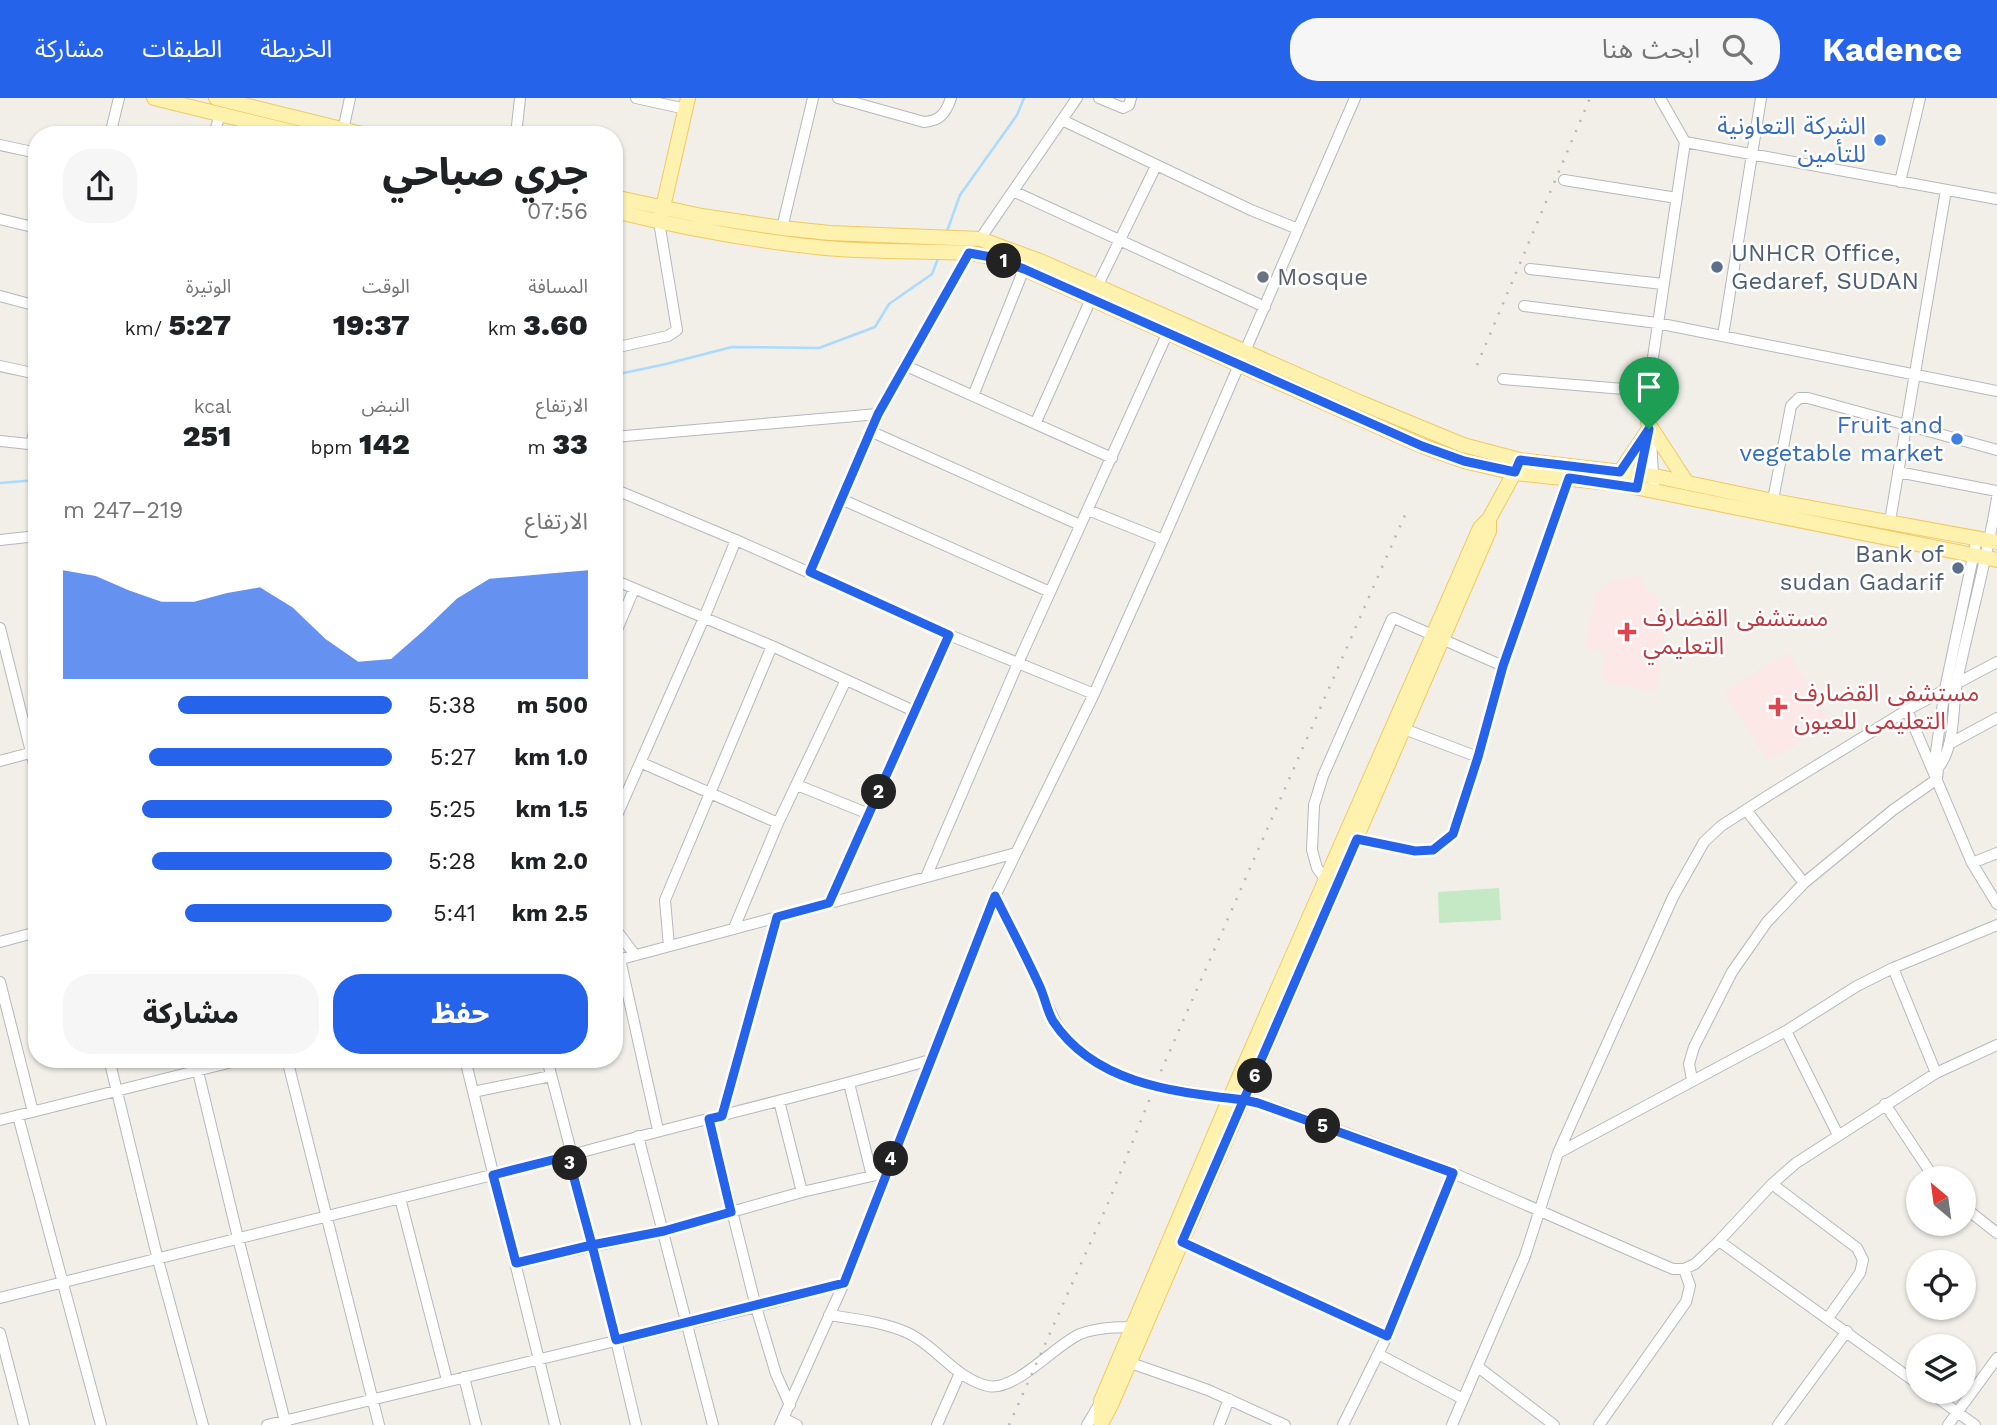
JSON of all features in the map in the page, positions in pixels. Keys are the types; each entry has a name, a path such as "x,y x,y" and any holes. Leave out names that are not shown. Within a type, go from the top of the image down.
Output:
{"main road":[{"path":"154,98 265,126"},
{"path":"216,98 321,126"},
{"path":"661,215 687,104"},
{"path":"623,200 661,215 766,241 827,248 969,253 991,257 1094,292 1409,432 1464,461 1620,472 1638,481"},
{"path":"623,212 830,233 981,239 1012,249 1168,332 1242,357"},
{"path":"1620,472 1649,429 1687,483"},
{"path":"1517,466 1569,478 1654,483 1985,558"},
{"path":"1330,885 1357,839 1404,729 1480,528 1489,519 1517,466"},
{"path":"1654,483 1687,483 1772,508 1890,522 1988,540"},
{"path":"1097,1424 1172,1239 1237,1099 1437,638"},
{"path":"1138,1327 1182,1242 1237,1099"},
{"path":"1097,1424 1101,1401 1124,1361"}],"street":[{"path":"112,126 119,98"},
{"path":"344,126 350,98"},
{"path":"517,126 520,98"},
{"path":"636,98 687,104"},
{"path":"782,229 813,98"},
{"path":"838,98 924,122 934,121 942,116 951,98"},
{"path":"981,239 1077,98"},
{"path":"1100,98 1123,108 1129,105 1130,98"},
{"path":"797,1425 782,1422 844,1283 995,896 1094,694 1355,98"},
{"path":"1654,483 1648,391 1685,142 1660,98"},
{"path":"1723,336 1761,98"},
{"path":"1900,182 1920,98"},
{"path":"217,126 220,114"},
{"path":"1062,120 1251,210 1298,229"},
{"path":"1685,142 1997,200"},
{"path":"0,145 28,151"},
{"path":"1036,422 1094,292 1156,166"},
{"path":"1564,180 1677,198"},
{"path":"1890,522 1946,190"},
{"path":"1015,192 1265,307"},
{"path":"623,346 668,336 677,330 661,215"},
{"path":"0,219 28,226"},
{"path":"810,572 870,430 969,253"},
{"path":"973,396 1024,269"},
{"path":"1530,269 1663,284"},
{"path":"0,296 28,304"},
{"path":"1524,306 1657,323 1997,391"},
{"path":"926,877 1018,663 1168,332"},
{"path":"904,365 1111,457"},
{"path":"0,366 28,372"},
{"path":"1503,379 1648,391"},
{"path":"1772,508 1791,406 1799,398 1808,398 1907,424 1997,450"},
{"path":"623,437 878,414"},
{"path":"1638,481 1649,429"},
{"path":"870,430 1080,525"},
{"path":"0,442 28,444"},
{"path":"1898,472 1997,491"},
{"path":"1357,839 1415,851 1433,850 1453,834 1503,666 1569,478"},
{"path":"623,493 810,572 949,635 1094,694"},
{"path":"1692,1079 1689,1058 1732,972 1767,922 1804,883 1937,774 1944,761 1949,744 1957,682 1997,498"},
{"path":"841,499 1050,592"},
{"path":"1087,510 1163,540"},
{"path":"0,540 28,537"},
{"path":"623,803 736,540"},
{"path":"1937,774 1935,759 1945,688 1985,558"},
{"path":"623,584 772,646 914,710"},
{"path":"623,615 634,589"},
{"path":"1330,885 1317,868 1312,850 1314,805 1324,776 1394,618 1503,666"},
{"path":"0,628 28,730"},
{"path":"829,903 949,635"},
{"path":"669,946 665,900 772,646"},
{"path":"1452,1425 1521,1267 1558,1153 1674,897 1704,842 1721,826 1907,710 1997,662"},
{"path":"734,928 778,823 846,680"},
{"path":"1907,710 1937,774 1972,863 1997,904"},
{"path":"1949,744 1997,718"},
{"path":"1404,729 1478,757"},
{"path":"0,761 28,754"},
{"path":"642,762 778,823"},
{"path":"797,785 869,814"},
{"path":"1746,810 1804,883"},
{"path":"623,958 1017,853"},
{"path":"1972,863 1997,853"},
{"path":"995,896 1041,990 1054,1023 1094,1062 1119,1076 1155,1087 1237,1099 1279,1110 1453,1173 1673,1269 1684,1269 1695,1264 1772,1184 1796,1163 1936,1073 1997,1045"},
{"path":"722,1116 777,917"},
{"path":"1558,1153 1786,1031 1857,986 1893,968 1997,925"},
{"path":"0,942 28,934"},
{"path":"623,939 635,955"},
{"path":"1893,968 1936,1073"},
{"path":"623,979 658,1130"},
{"path":"0,982 33,1112"},
{"path":"623,993 627,992"},
{"path":"1786,1031 1838,1135"},
{"path":"0,1298 493,1175 930,1060"},
{"path":"111,1068 158,1260 203,1425"},
{"path":"196,1068 286,1423"},
{"path":"0,1120 209,1068"},
{"path":"289,1068 379,1425"},
{"path":"467,1068 555,1425"},
{"path":"549,1068 636,1425"},
{"path":"473,1092 551,1076"},
{"path":"849,1083 872,1176"},
{"path":"779,1101 802,1192"},
{"path":"1885,1104 1926,1166"},
{"path":"18,1116 101,1425"},
{"path":"709,1119 757,1307 776,1374 790,1405"},
{"path":"638,1136 713,1425"},
{"path":"516,1263 664,1231 887,1170"},
{"path":"1343,1425 1387,1336 1453,1173"},
{"path":"1772,1184 1857,1248 1863,1260 1860,1273 1828,1318"},
{"path":"400,1198 447,1380"},
{"path":"1976,1216 1995,1229"},
{"path":"1719,1241 1906,1375"},
{"path":"1182,1242 1387,1336"},
{"path":"1599,1425 1686,1302 1690,1286 1684,1269"},
{"path":"267,1425 286,1423 447,1380 757,1307 844,1283"},
{"path":"829,1315 873,1322 909,1333 960,1373 989,1387 1005,1384 1036,1365 1064,1342 1082,1333 1101,1328 1138,1327"},
{"path":"1778,1425 1847,1331"},
{"path":"0,1333 24,1425"},
{"path":"1378,1354 1463,1399"},
{"path":"1948,1425 1997,1358"},
{"path":"1124,1361 1229,1399 1285,1425"},
{"path":"1478,1367 1554,1425"},
{"path":"937,1425 960,1373"},
{"path":"464,1377 476,1425"},
{"path":"1219,1425 1229,1399"},
{"path":"1945,1404 1975,1425"}],"shaded area":[{"name":"مستشفى القضارف التعليمي","path":"1640,575 1645,586 1659,599 1658,604 1667,615 1656,691 1607,683 1602,673 1605,651 1585,648 1596,592 1614,580"},
{"name":"مستشفى القضارف التعليمى للعيون","path":"1788,652 1831,722 1768,761 1724,692"}],"green space":[{"path":"1499,888 1501,920 1439,923 1438,892"}],"waterway":[{"path":"946,234 960,195 1017,115 1024,98"},
{"path":"623,373 732,347 819,348 875,327 889,304 932,274 939,256"},
{"path":"0,483 28,481"}],"railway":[{"path":"1477,365 1590,98"},
{"path":"1009,1425 1109,1201 1158,1078 1405,515"}],"place":[{"name":"الشركة التعاونية للتأمين","path":"1880,140"},
{"name":"UNHCR Office, Gedaref, SUDAN","path":"1717,267"},
{"name":"Mosque","path":"1263,277"},
{"name":"Fruit and vegetable market","path":"1957,439"},
{"name":"Bank of sudan Gadarif","path":"1958,568"},
{"name":"مستشفى القضارف التعليمي","path":"1627,632"},
{"name":"مستشفى القضارف التعليمى للعيون","path":"1778,707"}],"route":[{"path":"1649,429 1620,472 1520,460 1515,472 1464,461 1422,446 1024,269 991,257 969,253 878,414 810,572 949,635 829,903 777,917 722,1116 709,1119 731,1212 664,1231 592,1245 568,1156 493,1175 516,1263 592,1245 616,1340 757,1307 844,1283 995,896 1041,990 1054,1023 1094,1062 1119,1076 1155,1087 1244,1100 1258,1103 1453,1173 1387,1336 1182,1242 1244,1100 1357,839 1415,851 1433,850 1453,834 1503,666 1569,478 1637,488 1649,429"}]}
